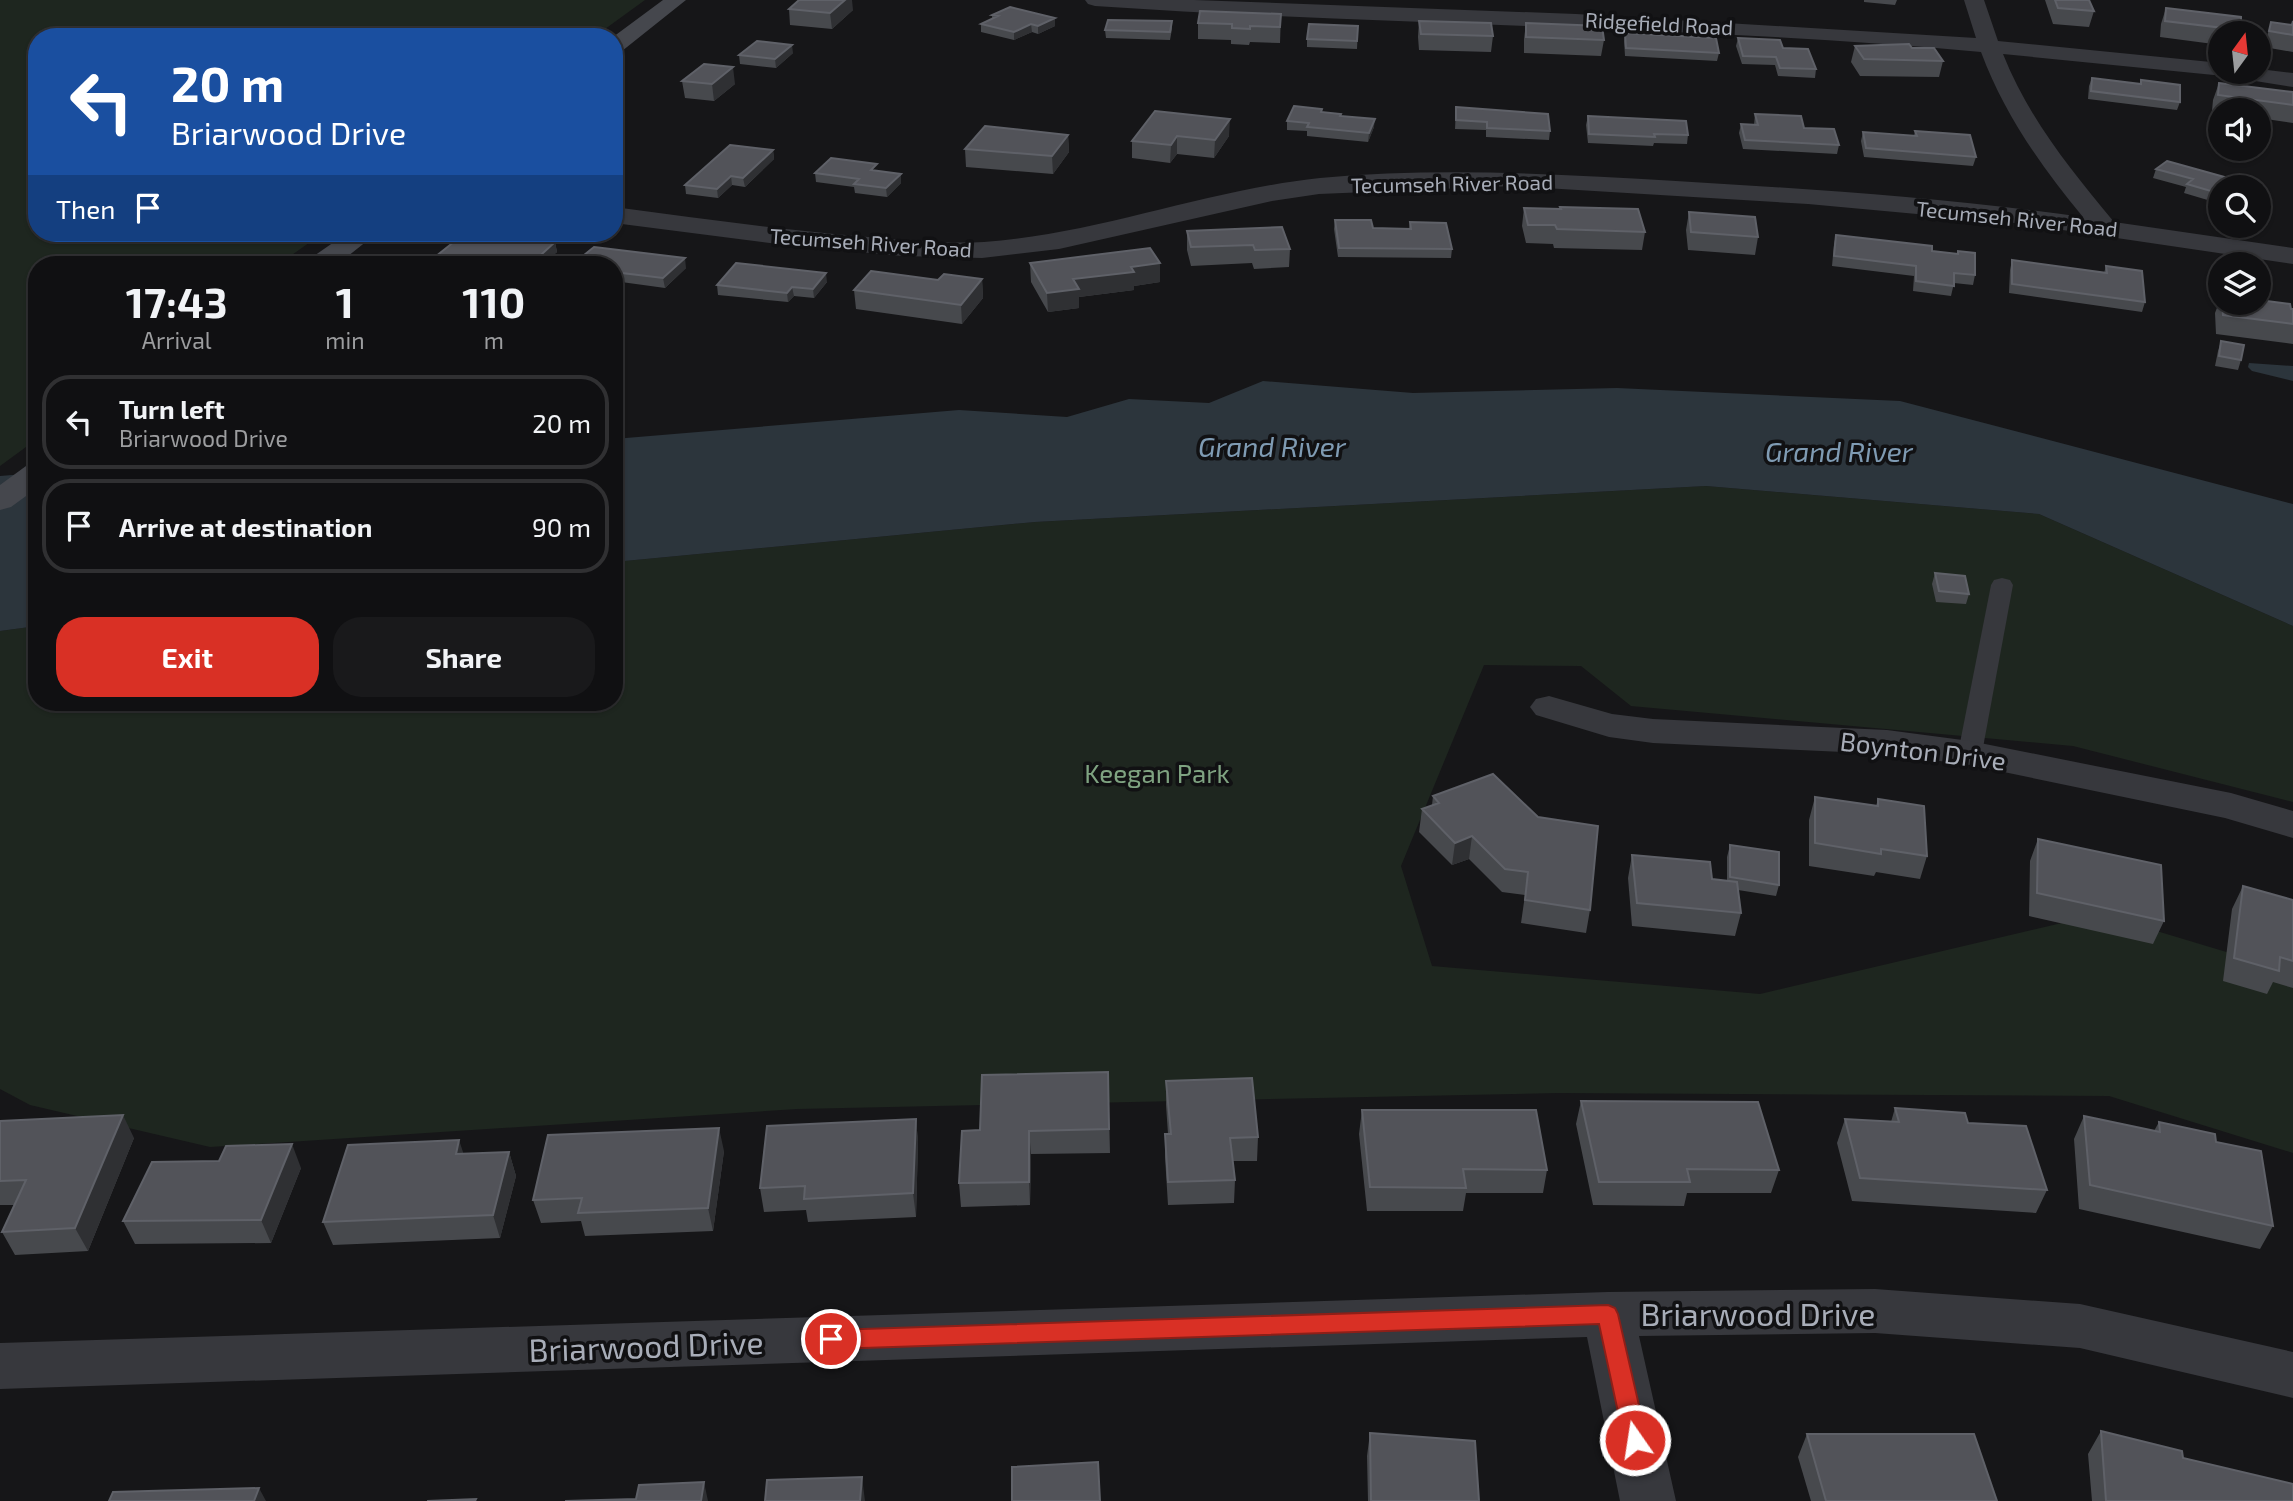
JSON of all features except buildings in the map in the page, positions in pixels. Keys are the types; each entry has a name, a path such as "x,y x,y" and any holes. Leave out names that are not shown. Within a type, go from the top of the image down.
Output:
{"main road":[{"path":"623,39 676,0"},
{"path":"332,256 352,242"},
{"path":"0,500 28,480"}],"street":[{"name":"Ridgefield Road","path":"1095,0 1187,6 1661,23 1987,44 2208,69"},
{"path":"1974,0 1987,44 2042,149 2105,227"},
{"path":"2272,77 2293,80"},
{"name":"Tecumseh River Road","path":"623,216 793,238 902,248 982,250 1059,241 1272,193 1319,186 1512,179 1808,196 2015,215 2293,256"},
{"name":"Boynton Drive","path":"1549,707 1609,725 1653,731 1886,742 1970,752 2231,806 2293,825"},
{"name":"Briarwood Drive","path":"0,1366 1608,1314 1875,1311 2080,1326 2293,1375"},
{"path":"1608,1314 1648,1501"}],"lane":[{"path":"1970,752 2002,585"}],"green space":[{"path":"0,0 645,0 606,28 28,28 28,242 310,242 290,256 28,256 28,446 0,466"},
{"name":"Keegan Park","path":"1706,486 2039,514 2293,626 2293,802 2073,746 1631,706 1581,666 1484,665 1401,866 1432,966 1760,994 2100,914 2293,972 2293,1153 2109,1096 1558,1093 797,1109 210,1147 30,1105 0,1089 0,631 28,627 28,711 623,711 623,561 1035,522"}],"water":[{"path":"2249,363 2293,366 2293,381 2252,371 2248,367"},
{"name":"Grand River","path":"1263,381 1413,393 1617,388 1900,401 2293,504 2293,626 2039,514 1706,486 1035,522 623,561 623,438 959,410 1067,417 1129,399 1209,403"},
{"path":"28,474 28,627 0,631 0,476"}],"route":[{"path":"831,1339 1608,1314 1635,1440"}]}
